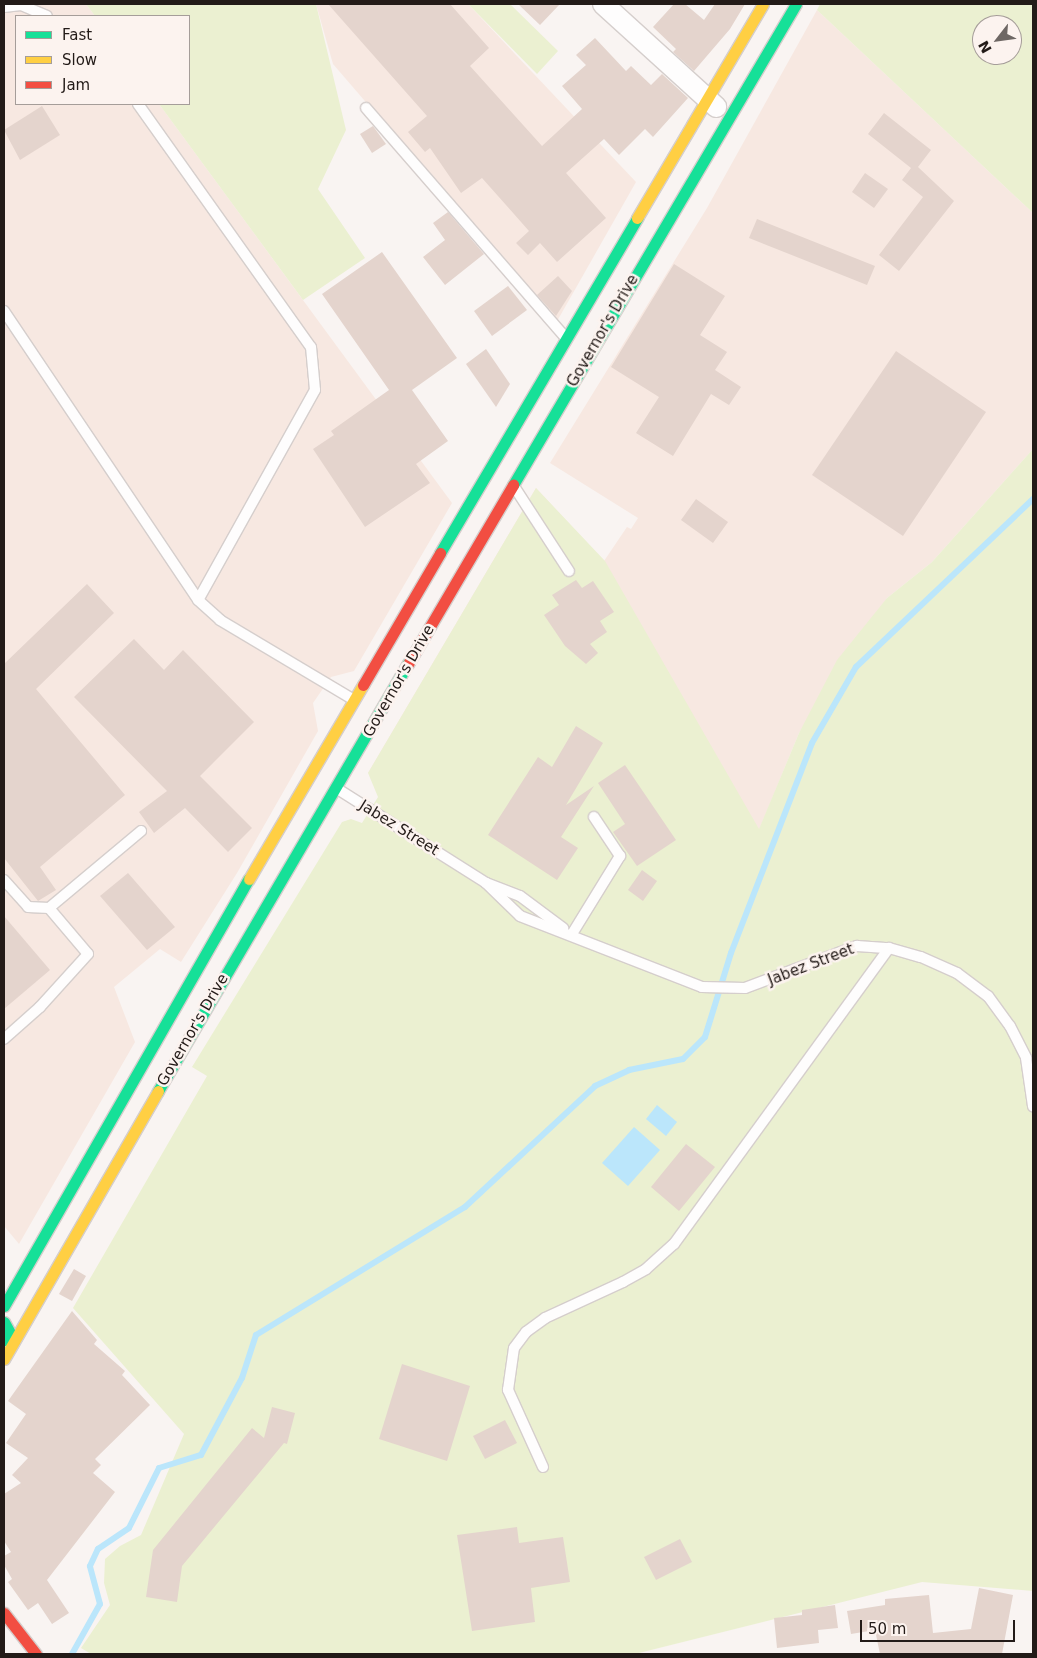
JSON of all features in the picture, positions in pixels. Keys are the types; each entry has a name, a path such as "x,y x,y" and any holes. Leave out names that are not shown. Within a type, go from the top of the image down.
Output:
{"main road":[{"name":"Governor's Drive","path":"4,1306 367,707 566,339 763,4"},
{"name":"Governor's Drive","path":"4,1359 9,1340 324,780 367,707 513,485 796,4"},
{"path":"4,1322 9,1340"},
{"path":"4,1613 36,1654"}],"street":[{"path":"603,4 728,118"}],"lane":[{"path":"4,7 21,5 45,15"},
{"path":"139,105 311,347 315,390 198,600"},
{"path":"366,108 566,339"},
{"path":"4,311 198,600 220,620 367,707"},
{"path":"513,485 569,571"},
{"name":"Jabez Street","path":"324,780 486,883 520,896 572,934"},
{"path":"572,934 620,856 594,817"},
{"path":"4,880 28,907 49,908 141,831"},
{"name":"Jabez Street","path":"486,883 520,916 572,934 678,979 712,988 745,988 857,946 889,948 921,957 957,973 988,996 1010,1026 1026,1058 1033,1106"},
{"path":"4,1039 40,1007 88,954 49,908"},
{"path":"543,1467 508,1390 514,1348 526,1332 545,1318 623,1282 646,1269 674,1244 889,948"}],"shaded area":[{"path":"4,4 86,4 94,15 15,15 15,105 160,105 452,503 354,671 331,677 313,703 318,731 237,873 181,962 160,949 114,987 135,1042 19,1244 4,1226"},
{"path":"316,4 468,4 636,182 556,323 333,64"},
{"path":"817,10 1033,213 1033,449 932,562 887,598 799,733 759,830 368,773 536,488 604,561 627,527 631,529 638,518 550,463 707,208"}],"green space":[{"path":"86,4 316,4 346,130 318,189 365,258 303,300 160,105 190,105 190,15 94,15"},
{"path":"468,4 510,4 558,51 537,74"},
{"path":"820,4 1033,4 1033,213 817,10"},
{"path":"1033,449 1033,1591 922,1582 635,1654 91,1654 81,1648 110,1605 104,1583 105,1559 120,1546 141,1535 184,1434 73,1308 207,1076 192,1067 342,822 351,819 362,823 378,797 368,773 536,488 605,561 759,829 799,733 837,660 887,598 932,562"}],"water":[{"path":"657,1105 677,1122 666,1136 646,1119"},
{"path":"634,1127 660,1150 628,1186 602,1163"}],"building":[{"path":"328,4 450,4 489,48 470,66 542,146 582,109 562,86 586,65 576,55 595,38 626,71 631,66 651,85 662,74 688,98 653,137 645,129 619,155 604,139 566,173 606,218 557,262 540,243 528,255 516,243 529,231 482,178 461,193 430,148 425,152 408,132 427,116"},
{"path":"518,4 560,4 540,25"},
{"path":"674,4 685,4 704,20 715,4 745,4 730,29 694,71 673,52 676,49 653,27"},
{"path":"42,106 60,135 20,160 4,130"},
{"path":"884,113 931,150 918,167 954,201 899,271 879,255 923,197 902,180 911,168 868,134"},
{"path":"373,126 386,144 372,153 360,134"},
{"path":"865,173 888,189 874,208 852,192"},
{"path":"448,212 484,254 445,285 423,257 445,240 433,223"},
{"path":"757,219 875,266 867,285 749,238"},
{"path":"382,252 457,358 412,390 448,441 416,464 430,483 365,527 313,449 334,435 331,431 389,390 322,294"},
{"path":"674,264 725,296 700,335 727,352 715,370 741,387 729,405 711,394 673,456 636,433 659,397 611,367"},
{"path":"558,276 572,291 556,316 537,295"},
{"path":"508,286 527,310 492,336 474,311"},
{"path":"486,349 510,384 496,407 466,364"},
{"path":"896,351 986,412 903,536 812,475"},
{"path":"696,499 728,522 713,543 681,520"},
{"path":"576,580 582,588 593,581 614,612 600,621 607,632 590,644 598,653 586,664 565,646 544,615 559,605 552,595"},
{"path":"87,584 114,613 36,689 125,795 40,867 56,890 38,901 4,858 4,664"},
{"path":"134,639 164,670 183,650 254,722 200,776 252,828 228,852 185,808 154,833 139,812 167,791 74,697"},
{"path":"576,726 603,743 566,805 594,786 561,837 578,848 557,880 488,835 538,757 552,767"},
{"path":"625,765 676,840 637,866 613,832 625,824 598,783"},
{"path":"642,870 657,881 643,901 628,890"},
{"path":"128,873 175,927 147,950 100,896"},
{"path":"4,916 50,970 4,1009"},
{"path":"686,1144 715,1167 679,1211 651,1187"},
{"path":"74,1269 86,1276 72,1301 59,1294"},
{"path":"72,1311 97,1340 94,1344 125,1371 122,1375 150,1405 95,1459 101,1465 93,1473 115,1492 47,1580 69,1613 52,1624 38,1603 28,1610 8,1582 12,1579 4,1565 4,1556 11,1552 4,1541 4,1494 21,1483 12,1475 28,1458 6,1443 26,1414 8,1401"},
{"path":"402,1364 470,1386 447,1461 379,1439"},
{"path":"272,1407 295,1413 287,1444 284,1443 182,1566 177,1602 146,1597 153,1550 252,1428 264,1438"},
{"path":"505,1420 517,1443 485,1459 473,1436"},
{"path":"517,1527 519,1543 563,1537 570,1582 531,1588 535,1622 472,1631 457,1535"},
{"path":"680,1539 692,1562 656,1580 644,1557"},
{"path":"979,1588 1013,1595 1002,1654 880,1654 875,1630 851,1634 847,1611 885,1605 885,1599 929,1595 933,1633 971,1629"},
{"path":"835,1605 838,1628 818,1630 819,1643 777,1648 774,1618 802,1615 802,1610"}],"waterway":[{"path":"72,1654 100,1604 90,1566 98,1549 129,1528 159,1468 201,1455 242,1378 256,1335 465,1207 595,1086 629,1070 683,1059 705,1037 731,953 812,743 856,667 1033,499"}],"traffic: fast":[{"path":"513,485 796,4"},
{"path":"440,553 637,218"},
{"path":"158,1091 408,664"},
{"path":"4,1306 249,879"},
{"path":"4,1322 14,1340 4,1340"}],"traffic: slow":[{"path":"637,218 763,4"},
{"path":"249,879 363,685"},
{"path":"4,1359 158,1091"}],"traffic: jam":[{"path":"408,664 513,485"},
{"path":"363,685 440,553"},
{"path":"4,1613 36,1654"}]}
